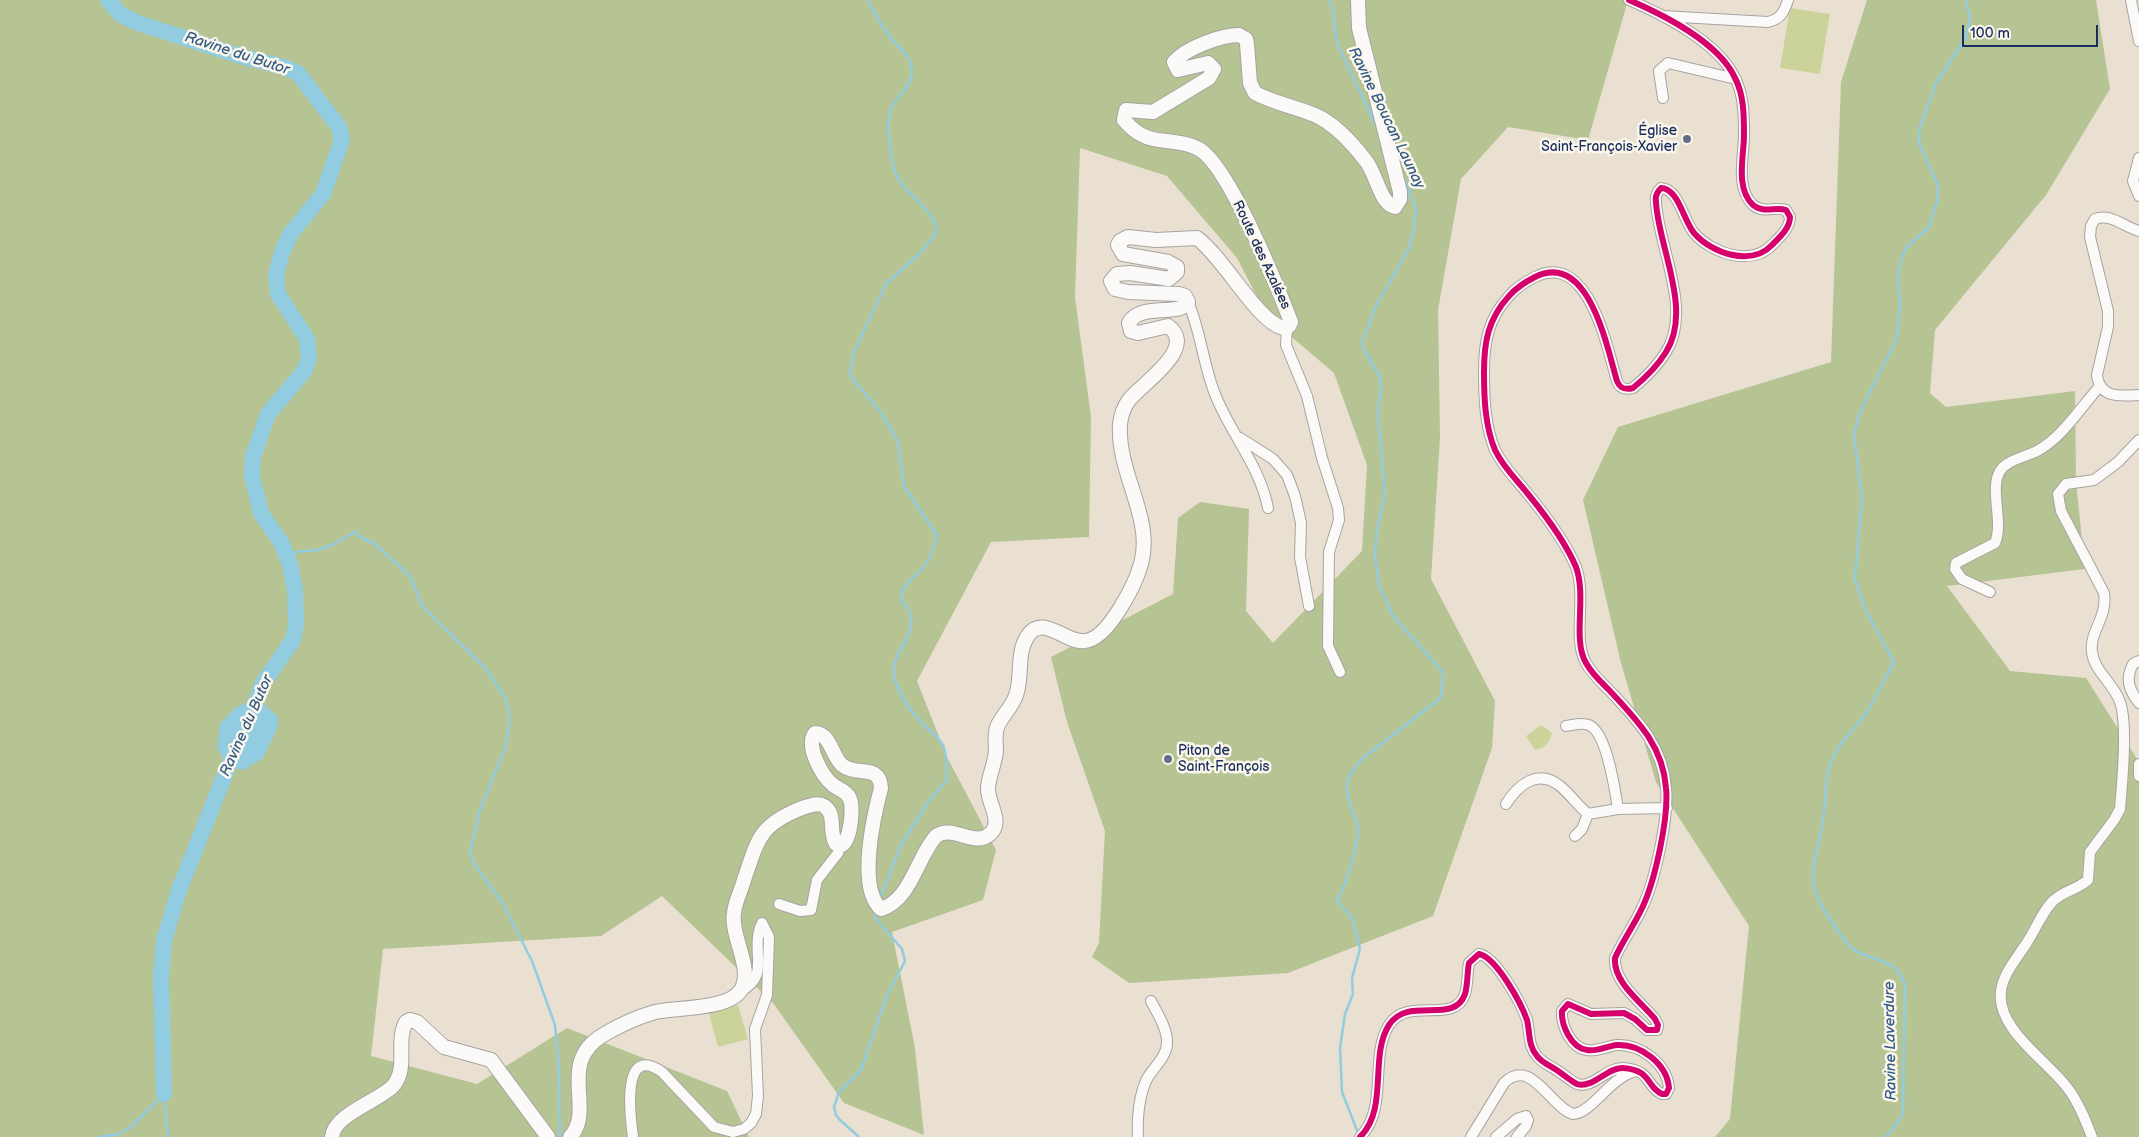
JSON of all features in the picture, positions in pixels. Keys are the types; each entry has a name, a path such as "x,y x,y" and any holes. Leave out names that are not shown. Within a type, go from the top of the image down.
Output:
{"main road":[{"name":"Route des Azalées","path":"1188,302 1186,296 1179,294 1128,292 1115,289 1111,281 1117,274 1130,273 1169,279 1177,272 1177,267 1168,262 1123,254 1118,245 1120,241 1128,237 1156,240 1198,238 1214,253 1264,316 1279,327 1286,328 1291,322 1239,206 1217,166 1198,148 1163,142 1138,132 1124,120 1126,110 1153,112 1209,78 1214,69 1208,63 1183,71 1178,70 1174,62 1180,56 1213,40 1228,35 1239,35 1246,39 1250,83 1254,93 1330,123 1365,160 1379,182 1386,203 1395,207 1398,204 1400,192 1359,28 1358,0"},
{"path":"570,1137 577,1124 580,1064 584,1051 592,1042 654,1013 726,1002 740,991 744,975 733,925 734,911 754,848 775,821 811,805 819,804 829,811 832,816 832,835 836,844 845,843 849,832 850,801 846,793 828,779 819,766 812,745 815,733 819,733 826,738 835,756 843,766 852,770 875,773 880,780 881,788 870,850 872,896 881,909 889,906 905,888 936,836 951,831 979,838 988,835 993,829 995,816 990,804 988,787 995,756 996,729 1016,696 1021,653 1026,637 1037,629 1048,628 1071,639 1090,640 1105,628 1131,590 1142,563 1143,529 1122,460 1121,417 1130,399 1171,359 1176,342 1175,334 1168,326 1138,333 1131,330 1129,323 1136,316 1163,309 1180,310 1188,302"},
{"path":"332,1137 341,1122 360,1106 385,1093 394,1084 402,1060 403,1030 406,1022 410,1020 418,1022 432,1038 444,1047 491,1060 548,1137"}],"street":[{"path":"1360,1137 1372,1120 1384,1036 1390,1023 1399,1015 1410,1010 1444,1010 1459,1003 1466,989 1469,963 1479,954 1490,958 1500,970 1523,1010 1532,1047 1542,1061 1578,1084 1594,1081 1616,1069 1622,1068 1646,1076 1658,1093 1664,1095 1667,1092 1668,1084 1664,1073 1651,1056 1619,1045 1593,1050 1581,1049 1566,1031 1562,1014 1566,1005 1571,1004 1591,1014 1624,1013 1636,1019 1647,1030 1657,1030 1656,1019 1620,980 1614,966 1615,958 1644,904 1649,888 1667,808 1666,787 1661,760 1652,740 1639,722 1584,661 1581,644 1580,583 1568,550 1496,451 1489,432 1484,396 1484,351 1489,326 1497,309 1513,292 1541,274 1559,273 1573,280 1588,298 1602,328 1618,385 1626,390 1639,383 1666,352 1674,327 1674,289 1656,202 1661,188 1666,189 1673,195 1694,233 1713,248 1742,257 1758,254 1771,247 1789,226 1790,217 1786,210 1782,208 1760,209 1754,205 1746,194 1742,166 1743,114 1741,93 1736,79 1723,59 1711,47 1661,16 1629,0"},
{"path":"1661,16 1768,22 1781,16 1788,0"},
{"path":"2131,0 2139,42"},
{"path":"1663,98 1659,71 1662,66 1668,63 1736,79"},
{"path":"2139,158 2134,181 2139,196"},
{"path":"2139,230 2109,218 2098,218 2091,226 2090,237 2108,312 2108,326 2097,375 2100,386 2113,396 2139,395"},
{"path":"1188,302 1195,320 1215,396 1262,483 1268,508"},
{"path":"1286,328 1286,345 1307,396 1322,458 1338,508 1338,520 1328,552 1328,646 1340,672"},
{"path":"1990,592 1962,578 1955,569 1956,563 1961,559 1995,543 1998,529 1997,479 2001,470 2008,464 2047,445 2100,386"},
{"path":"1235,434 1273,459 1286,474 1295,496 1301,523 1300,557 1309,606"},
{"path":"2092,1137 2082,1112 2068,1088 2050,1066 2014,1032 2007,1021 2001,1007 2001,990 2007,973 2051,902 2064,892 2088,880 2090,852 2120,809 2123,712 2118,696 2097,664 2092,651 2092,643 2105,609 2104,593 2061,511 2058,494 2066,484 2094,480 2118,462 2139,440"},
{"path":"2139,661 2133,664 2128,673 2128,682 2139,703"},
{"path":"1566,726 1584,724 1593,728 1598,734 1607,756 1618,809"},
{"path":"2139,764 2139,776"},
{"path":"1506,804 1516,789 1524,782 1544,779 1561,787 1588,814"},
{"path":"1588,814 1618,809 1667,808"},
{"path":"1575,836 1582,829 1588,814"},
{"path":"779,904 800,911 811,910 818,880 838,853 840,845"},
{"path":"633,1137 632,1078 637,1067 645,1064 662,1072 714,1127 733,1132 744,1129 751,1123 756,1114 758,1096 755,1029 767,995 769,937 762,923 757,939 757,978 752,985 740,991"},
{"path":"1138,1137 1144,1084 1163,1056 1167,1044 1165,1031 1151,1001"},
{"path":"1471,1137 1504,1083 1511,1077 1523,1075 1533,1080 1564,1110 1573,1114 1583,1112 1610,1085 1632,1072"},
{"path":"1496,1137 1517,1119 1526,1116 1528,1120 1526,1126 1517,1137"}],"green space":[{"path":"0,0 1628,0 1588,140 1508,127 1461,179 1438,310 1440,437 1431,579 1495,701 1492,748 1433,916 1288,973 1129,983 1092,957 1099,943 1105,831 1067,722 1051,657 1173,594 1178,518 1200,502 1249,509 1246,611 1273,643 1362,551 1367,465 1334,373 1267,316 1237,258 1167,176 1080,148 1075,297 1091,417 1089,537 991,542 917,681 947,757 996,850 983,900 892,932 915,1048 924,1135 844,1103 773,1003 662,896 601,936 383,949 371,1056 477,1084 567,1028 727,1091 749,1137 0,1137"},
{"path":"1867,0 2096,0 2110,89 2046,195 1935,330 1930,393 1946,407 2075,391 2076,482 2085,569 1947,586 2010,671 2086,678 2139,762 2139,1137 1715,1137 1730,1119 1749,926 1656,782 1621,663 1583,500 1618,427 1831,362 1841,82"},
{"path":"1790,8 1830,14 1820,74 1780,68"},
{"path":"1541,725 1552,733 1550,740 1542,748 1535,750 1526,736"},
{"path":"738,1005 748,1039 718,1047 709,1013"}],"water":[{"path":"257,698 278,717 277,729 263,758 244,770 228,766 217,748 220,724 235,708"}],"waterway":[{"name":"Ravine du Butor","path":"108,0 121,15 138,23 240,56 284,67 298,73 339,127 342,140 323,194 291,233 282,252 276,275 278,294 307,339 309,357 305,370 268,414 253,457 252,476 261,513 282,544 290,564 295,590 296,624 293,640 263,683 249,718"},
{"path":"868,0 886,32 907,56 912,70 912,76 908,85 892,106 890,113 889,140 896,174 900,182 931,215 937,232 922,251 886,284 853,354 850,375 881,413 898,442 904,486 937,535 927,562 907,584 902,594 902,601 909,611 911,621 910,630 894,666 894,676 901,694 911,711 943,745 947,771 947,780 928,802 901,845 880,899"},
{"name":"Ravine Boucan Launay","path":"1329,0 1333,11 1338,45 1378,130"},
{"name":"Ravine Laverdure","path":"1886,1137 1899,1121 1903,1112 1905,985 1894,967 1861,954 1847,943 1819,901 1813,882 1813,873 1823,820 1830,764 1835,752 1870,707 1894,662 1865,609 1855,579 1862,497 1854,436 1858,418 1868,395 1896,341 1900,308 1898,274 1902,257 1906,248 1929,227 1937,202 1938,185 1919,143 1920,127 1936,83 1966,37 1970,18 1966,0"},
{"name":"Ravine Boucan Launay","path":"1358,1133 1342,1092 1340,1048 1345,1014 1353,994 1352,978 1360,949 1352,917 1337,901 1351,866 1357,838 1358,826 1349,802 1348,782 1353,770 1363,758 1437,701 1441,696 1443,672 1393,616 1379,585 1375,556 1377,528 1385,495 1378,413 1381,384 1380,377 1364,350 1362,343 1376,306 1409,248 1414,229 1416,208 1402,174"},
{"path":"286,553 317,550 332,545 355,532 360,537 375,544 410,576 423,607 487,670 505,698 509,712 509,728 505,748 480,810 470,852 474,864 502,902 532,961 555,1025 559,1069 560,1137"},
{"name":"Ravine du Butor","path":"164,1094 161,976 164,941 179,890 236,747"},
{"path":"859,1137 840,1120 836,1115 834,1107 839,1092 861,1070 886,998 905,961 902,949 875,918 876,909"},
{"name":"Ravine du Butor","path":"164,1094 168,1137"},
{"path":"99,1137 119,1134 131,1127 164,1094"}],"cycle path":[{"path":"1360,1137 1369,1125 1374,1112 1380,1052 1383,1038 1389,1025 1397,1016 1407,1012 1441,1010 1451,1008 1459,1003 1465,994 1469,963 1479,954 1493,963 1514,992 1527,1020 1532,1048 1544,1063 1577,1084 1589,1083 1611,1071 1623,1068 1632,1069 1644,1075 1653,1087 1662,1094 1666,1094 1669,1088 1667,1079 1658,1064 1643,1052 1635,1048 1617,1045 1594,1050 1581,1048 1568,1035 1563,1023 1562,1011 1568,1004 1591,1014 1624,1013 1635,1019 1647,1030 1657,1030 1658,1025 1655,1019 1629,991 1618,975 1615,958 1648,895 1663,831 1666,788 1660,759 1647,735 1630,712 1586,663 1580,642 1580,591 1576,567 1555,529 1498,456 1487,422 1484,392 1486,341 1496,313 1509,296 1521,285 1535,277 1554,272 1569,277 1582,289 1592,306 1601,326 1617,381 1621,387 1625,389 1633,388 1655,367 1666,352 1673,335 1676,317 1672,278 1658,219 1656,200 1658,191 1661,188 1667,190 1676,199 1690,227 1701,240 1732,255 1743,256 1763,252 1778,239 1790,221 1786,210 1757,208 1747,198 1742,181 1743,106 1738,85 1727,65 1704,42 1674,22 1629,0"}],"place":[{"name":"Église Saint-François-Xavier","path":"1687,139"},
{"name":"Piton de Saint-François","path":"1168,759"}]}
